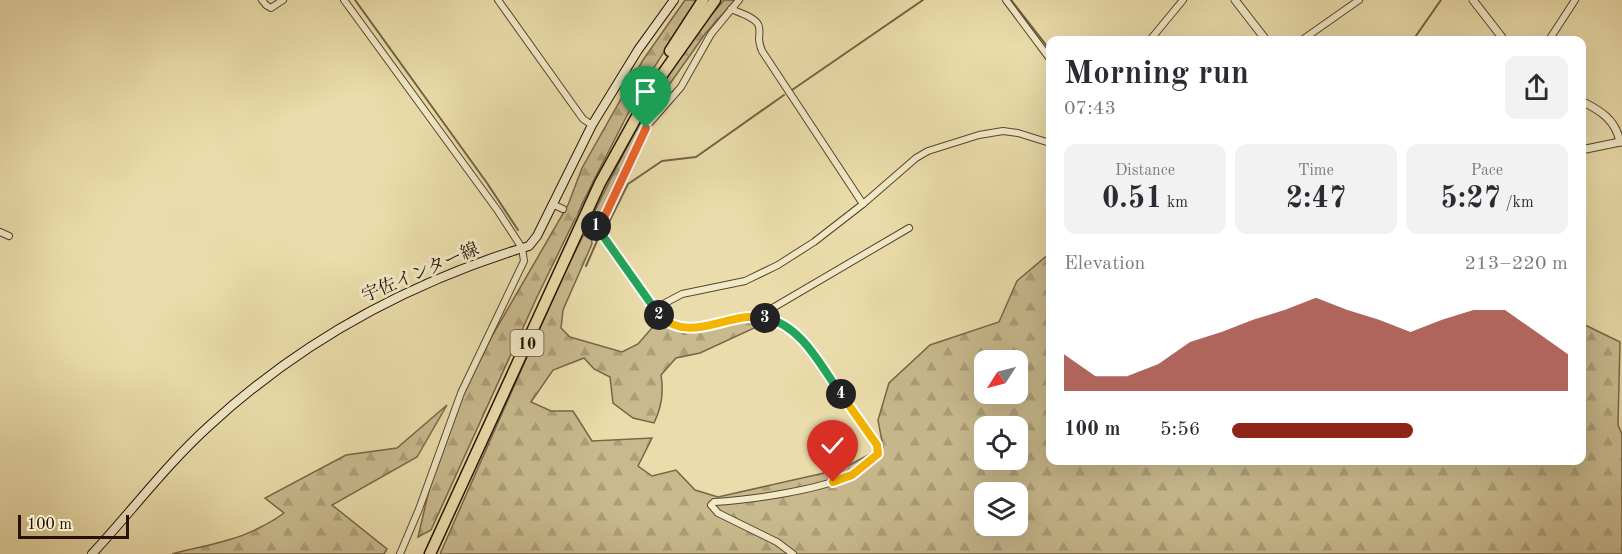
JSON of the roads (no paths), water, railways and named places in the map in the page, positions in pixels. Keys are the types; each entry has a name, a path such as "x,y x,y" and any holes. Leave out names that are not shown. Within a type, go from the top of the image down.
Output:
{"highway":[{"path":"626,134 636,108 685,25 703,0"},
{"name":"10","path":"430,554 600,183 668,64 716,0"}],"main road":[{"name":"宇佐インター線","path":"92,554 165,470 202,432 245,395 292,360 364,314 407,292 529,246 537,236 592,125 638,50 674,0"}],"street":[{"path":"262,0 270,8 283,0"},
{"path":"344,0 498,211 522,248 524,261 461,393 419,509 400,554"},
{"path":"498,0 583,119 592,125"},
{"path":"739,0 711,34 681,87 646,128 602,222 593,224 654,309 672,325 688,329 758,316 909,228"},
{"path":"1006,0 1046,53"},
{"path":"1153,36 1184,0"},
{"path":"1235,0 1263,36"},
{"path":"1308,36 1359,0"},
{"path":"1473,0 1501,36"},
{"path":"1552,36 1575,0"},
{"path":"730,9 756,22 759,27 757,40 762,51 863,204"},
{"path":"1586,104 1607,117 1616,128 1621,142 1586,149"},
{"path":"654,309 682,294 731,285 769,270 814,242 863,204 916,158 928,152 979,135 1003,131 1046,141"},
{"path":"552,204 564,209"},
{"path":"0,232 9,236"},
{"path":"758,316 779,323 802,340 877,445 878,454 852,475 802,489 730,502 714,502 711,505 718,513 777,542 793,554"}],"waterway":[{"path":"355,0 487,183 518,230"},
{"path":"792,90 923,0"},
{"path":"1011,0 1046,45"},
{"path":"1416,36 1441,0"},
{"path":"607,226 628,184 662,161 696,157 784,95"},
{"path":"586,266 597,241"}],"tunnel":[{"path":"563,209 585,220"}]}
